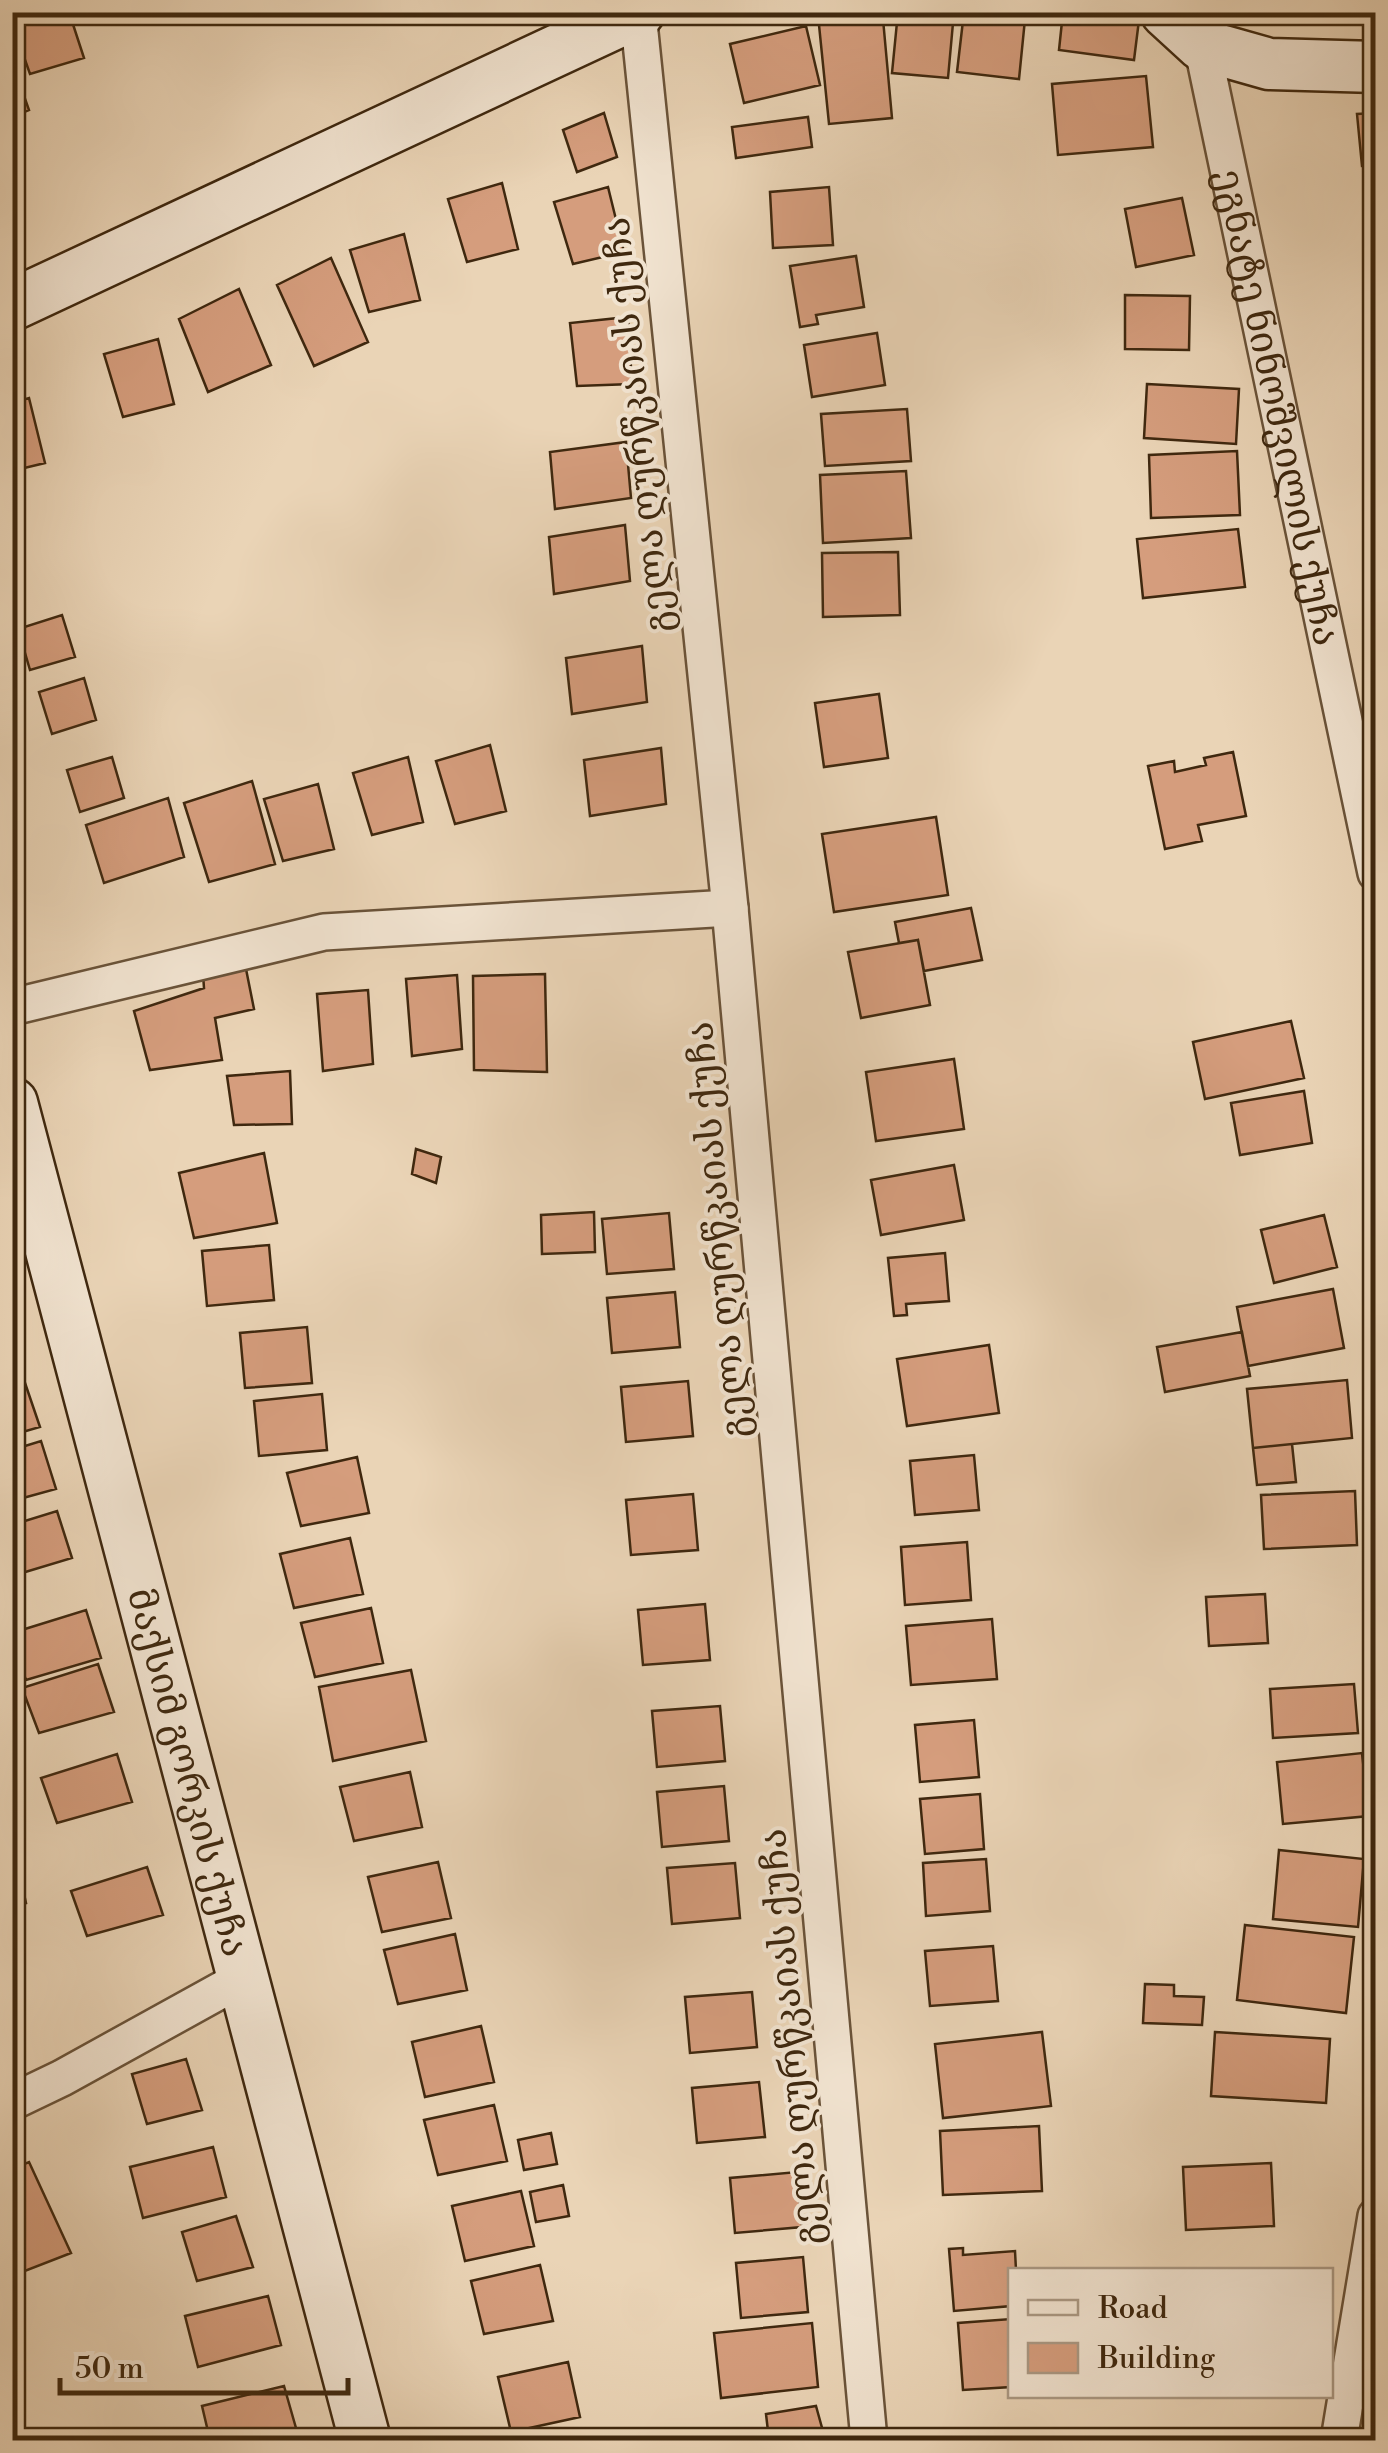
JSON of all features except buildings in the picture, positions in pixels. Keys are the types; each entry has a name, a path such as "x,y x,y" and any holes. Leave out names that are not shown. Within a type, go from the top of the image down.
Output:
{"street":[{"path":"12,305 638,13"},
{"name":"გელა ღურწკაიას ქუჩა","path":"638,13 730,908 870,2440"},
{"path":"1184,29 1268,64 1376,67"},
{"name":"ეგნატე ნინოშვილის ქუჩა","path":"1184,29 1376,873"},
{"path":"12,1006 324,932 730,908"},
{"name":"მაქსიმ გორკის ქუჩა","path":"12,1102 365,2440"},
{"path":"12,2102 243,1978"},
{"path":"1339,2440 1376,2216"}]}
